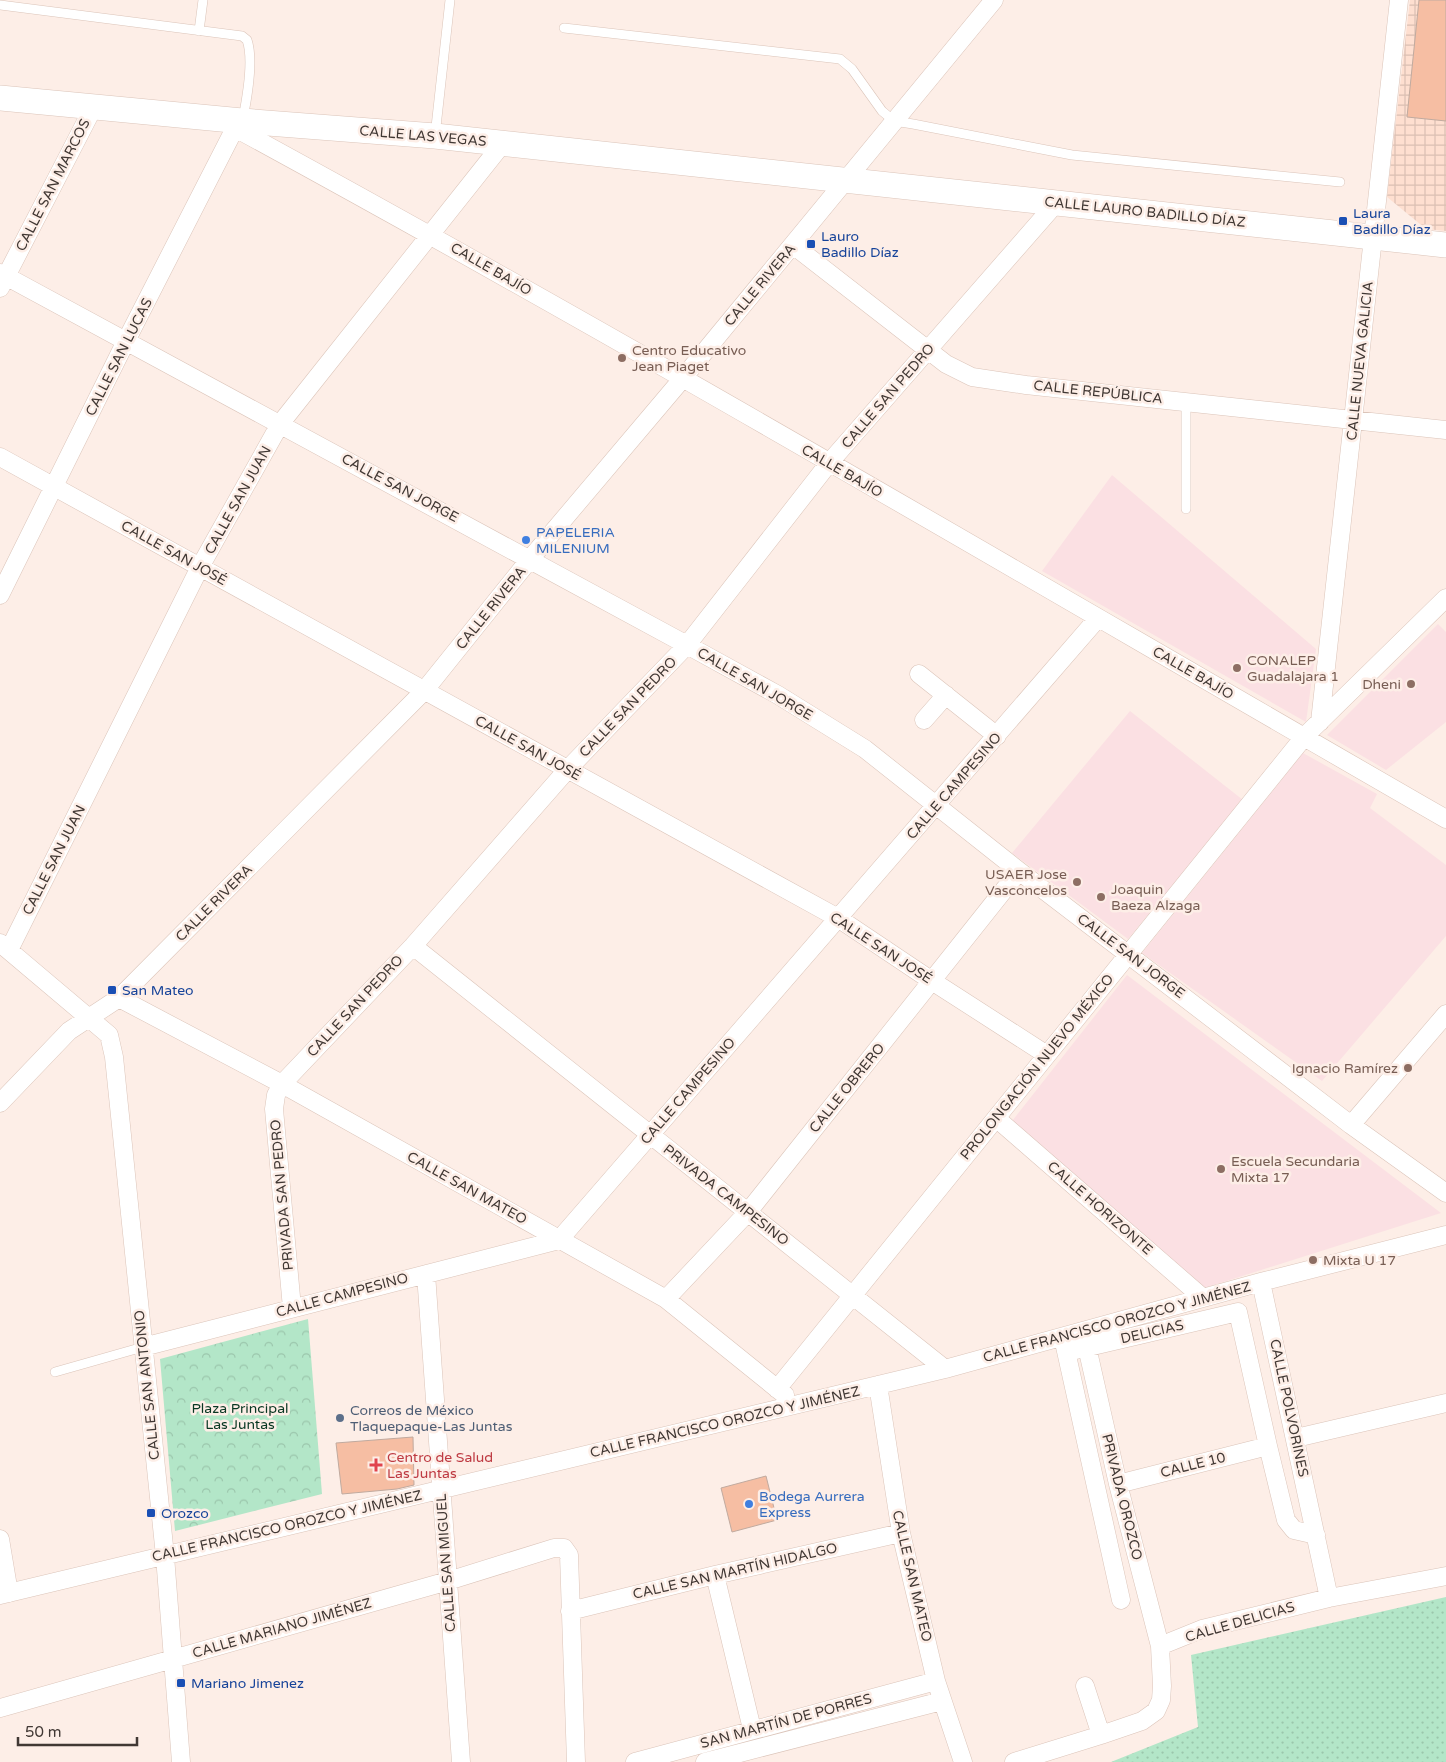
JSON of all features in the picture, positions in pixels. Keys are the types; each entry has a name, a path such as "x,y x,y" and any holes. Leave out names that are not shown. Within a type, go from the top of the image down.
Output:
{"street":[{"name":"CALLE RIVERA","path":"0,1103 69,1031 119,998 424,691 530,559 683,378 994,0"},
{"name":"CALLE NUEVA GALICIA","path":"1320,722 1399,0"},
{"name":"CALLE LAS VEGAS","path":"0,98 239,125 435,136 845,180"},
{"name":"CALLE SAN MARCOS","path":"2,279 93,108"},
{"name":"CALLE BAJÍO","path":"239,125 683,378 1446,819"},
{"name":"CALLE SAN LUCAS","path":"0,595 126,341 239,125"},
{"name":"CALLE SAN JUAN","path":"4,946 200,567 280,424 503,143"},
{"name":"CALLE LAURO BADILLO DÍAZ","path":"845,180 1446,245"},
{"name":"CALLE SAN PEDRO","path":"282,1084 413,946 568,770 687,645 829,463 1057,202"},
{"name":"CALLE REPÚBLICA","path":"793,245 946,364 972,377 1026,385 1446,430"},
{"name":"CALLE SAN JORGE","path":"2,279 126,341 530,559 778,695 865,749 1019,871 1351,1125 1446,1193"},
{"name":"CALLE SAN JOSÉ","path":"0,457 838,918 1047,1055"},
{"name":"PROLONGACIÓN NUEVO MÉXICO","path":"777,1388 1304,737 1446,598"},
{"name":"CALLE CAMPESINO","path":"143,1347 558,1240 937,806 1098,618"},
{"path":"919,674 997,736"},
{"path":"924,720 946,695"},
{"name":"CALLE OBRERO","path":"666,1299 748,1212 1019,871"},
{"path":"4,946 89,1018"},
{"name":"PRIVADA CAMPESINO","path":"413,946 945,1369"},
{"name":"CALLE SAN MATEO","path":"119,998 282,1084 666,1299 797,1405"},
{"path":"1351,1125 1446,1014"},
{"name":"CALLE SAN ANTONIO","path":"89,1018 109,1035 114,1057 165,1556 181,1762"},
{"name":"PRIVADA SAN PEDRO","path":"282,1084 276,1095 274,1109 292,1308"},
{"name":"CALLE HORIZONTE","path":"996,1118 1203,1298"},
{"name":"CALLE FRANCISCO OROZCO Y JIMÉNEZ","path":"4,1594 945,1369 1065,1344 1203,1298 1446,1235"},
{"name":"CALLE SAN MIGUEL","path":"426,1274 461,1762"},
{"name":"CALLE POLVORINES","path":"1261,1282 1329,1598"},
{"name":"CALLE POLVORINES","path":"1238,1312 1286,1520 1294,1530 1316,1535"},
{"name":"DELICIAS","path":"1065,1344 1087,1347 1238,1312"},
{"name":"PRIVADA OROZCO","path":"1065,1344 1121,1600"},
{"name":"PRIVADA OROZCO","path":"1087,1347 1118,1484 1160,1646"},
{"name":"CALLE SAN MATEO","path":"878,1385 901,1533 936,1681 963,1762"},
{"path":"1296,1438 1446,1403"},
{"name":"CALLE 10","path":"1118,1484 1268,1446"},
{"name":"CALLE SAN MARTÍN HIDALGO","path":"570,1611 715,1575 901,1533"},
{"path":"0,1539 4,1594"},
{"name":"CALLE MARIANO JIMÉNEZ","path":"0,1708 554,1548 564,1548 569,1555 570,1611"},
{"path":"715,1575 752,1729"},
{"name":"CALLE DELICIAS","path":"1160,1646 1202,1629 1329,1598 1446,1576"},
{"path":"570,1611 576,1762"},
{"path":"1014,1762 1101,1736 1142,1721 1156,1710 1161,1700 1162,1686 1160,1646"},
{"name":"SAN MARTÍN DE PORRES","path":"635,1762 936,1681"},
{"path":"1086,1686 1101,1736"},
{"path":"715,1761 942,1700"}],"lane":[{"path":"198,31 202,0"},
{"path":"435,136 450,0"},
{"path":"0,5 242,36 247,40 250,48 248,97 239,125"},
{"path":"564,28 840,60 852,69 882,111 894,121 1072,154 1340,182"},
{"path":"1186,402 1186,509"},
{"path":"55,1372 143,1347"}],"shaded area":[{"path":"1410,0 1446,0 1446,231 1426,229 1387,197"},
{"path":"1112,475 1316,649 1306,722 1042,571"},
{"path":"1438,624 1446,632 1446,722 1386,770 1327,735"},
{"path":"1130,711 1243,800 1128,939 1012,853"},
{"path":"1303,753 1377,794 1370,808 1446,865 1446,936 1322,1081 1142,953"},
{"name":"Escuela Secundaria Mixta 17","path":"1127,975 1441,1213 1195,1291 1009,1125"}],"green space":[{"name":"Plaza Principal Las Juntas","path":"308,1319 322,1494 175,1531 160,1359"},
{"path":"1446,1597 1446,1762 1111,1762 1198,1727 1191,1655"}],"building":[{"path":"1419,0 1446,0 1446,121 1407,117"},
{"name":"Centro de Salud Las Juntas","path":"413,1437 414,1485 397,1489 342,1494 336,1443"},
{"name":"Bodega Aurrera Express","path":"766,1476 777,1520 732,1532 721,1488"}],"place":[{"name":"Laura Badillo Díaz","path":"1343,221"},
{"name":"Lauro Badillo Díaz","path":"811,244"},
{"name":"Centro Educativo Jean Piaget","path":"622,358"},
{"name":"PAPELERIA MILENIUM","path":"526,540"},
{"name":"CONALEP Guadalajara 1","path":"1237,668"},
{"name":"Dheni","path":"1411,684"},
{"name":"USAER Jose Vasconcelos","path":"1077,882"},
{"name":"Joaquin Baeza Alzaga","path":"1101,897"},
{"name":"San Mateo","path":"112,990"},
{"name":"Ignacio Ramírez","path":"1408,1068"},
{"name":"Escuela Secundaria Mixta 17","path":"1221,1169"},
{"name":"Mixta U 17","path":"1313,1260"},
{"name":"Correos de México Tlaquepaque-Las Juntas","path":"340,1418"},
{"name":"Centro de Salud Las Juntas","path":"376,1465"},
{"name":"Bodega Aurrera Express","path":"749,1504"},
{"name":"Orozco","path":"151,1513"},
{"name":"Mariano Jimenez","path":"181,1683"}]}
